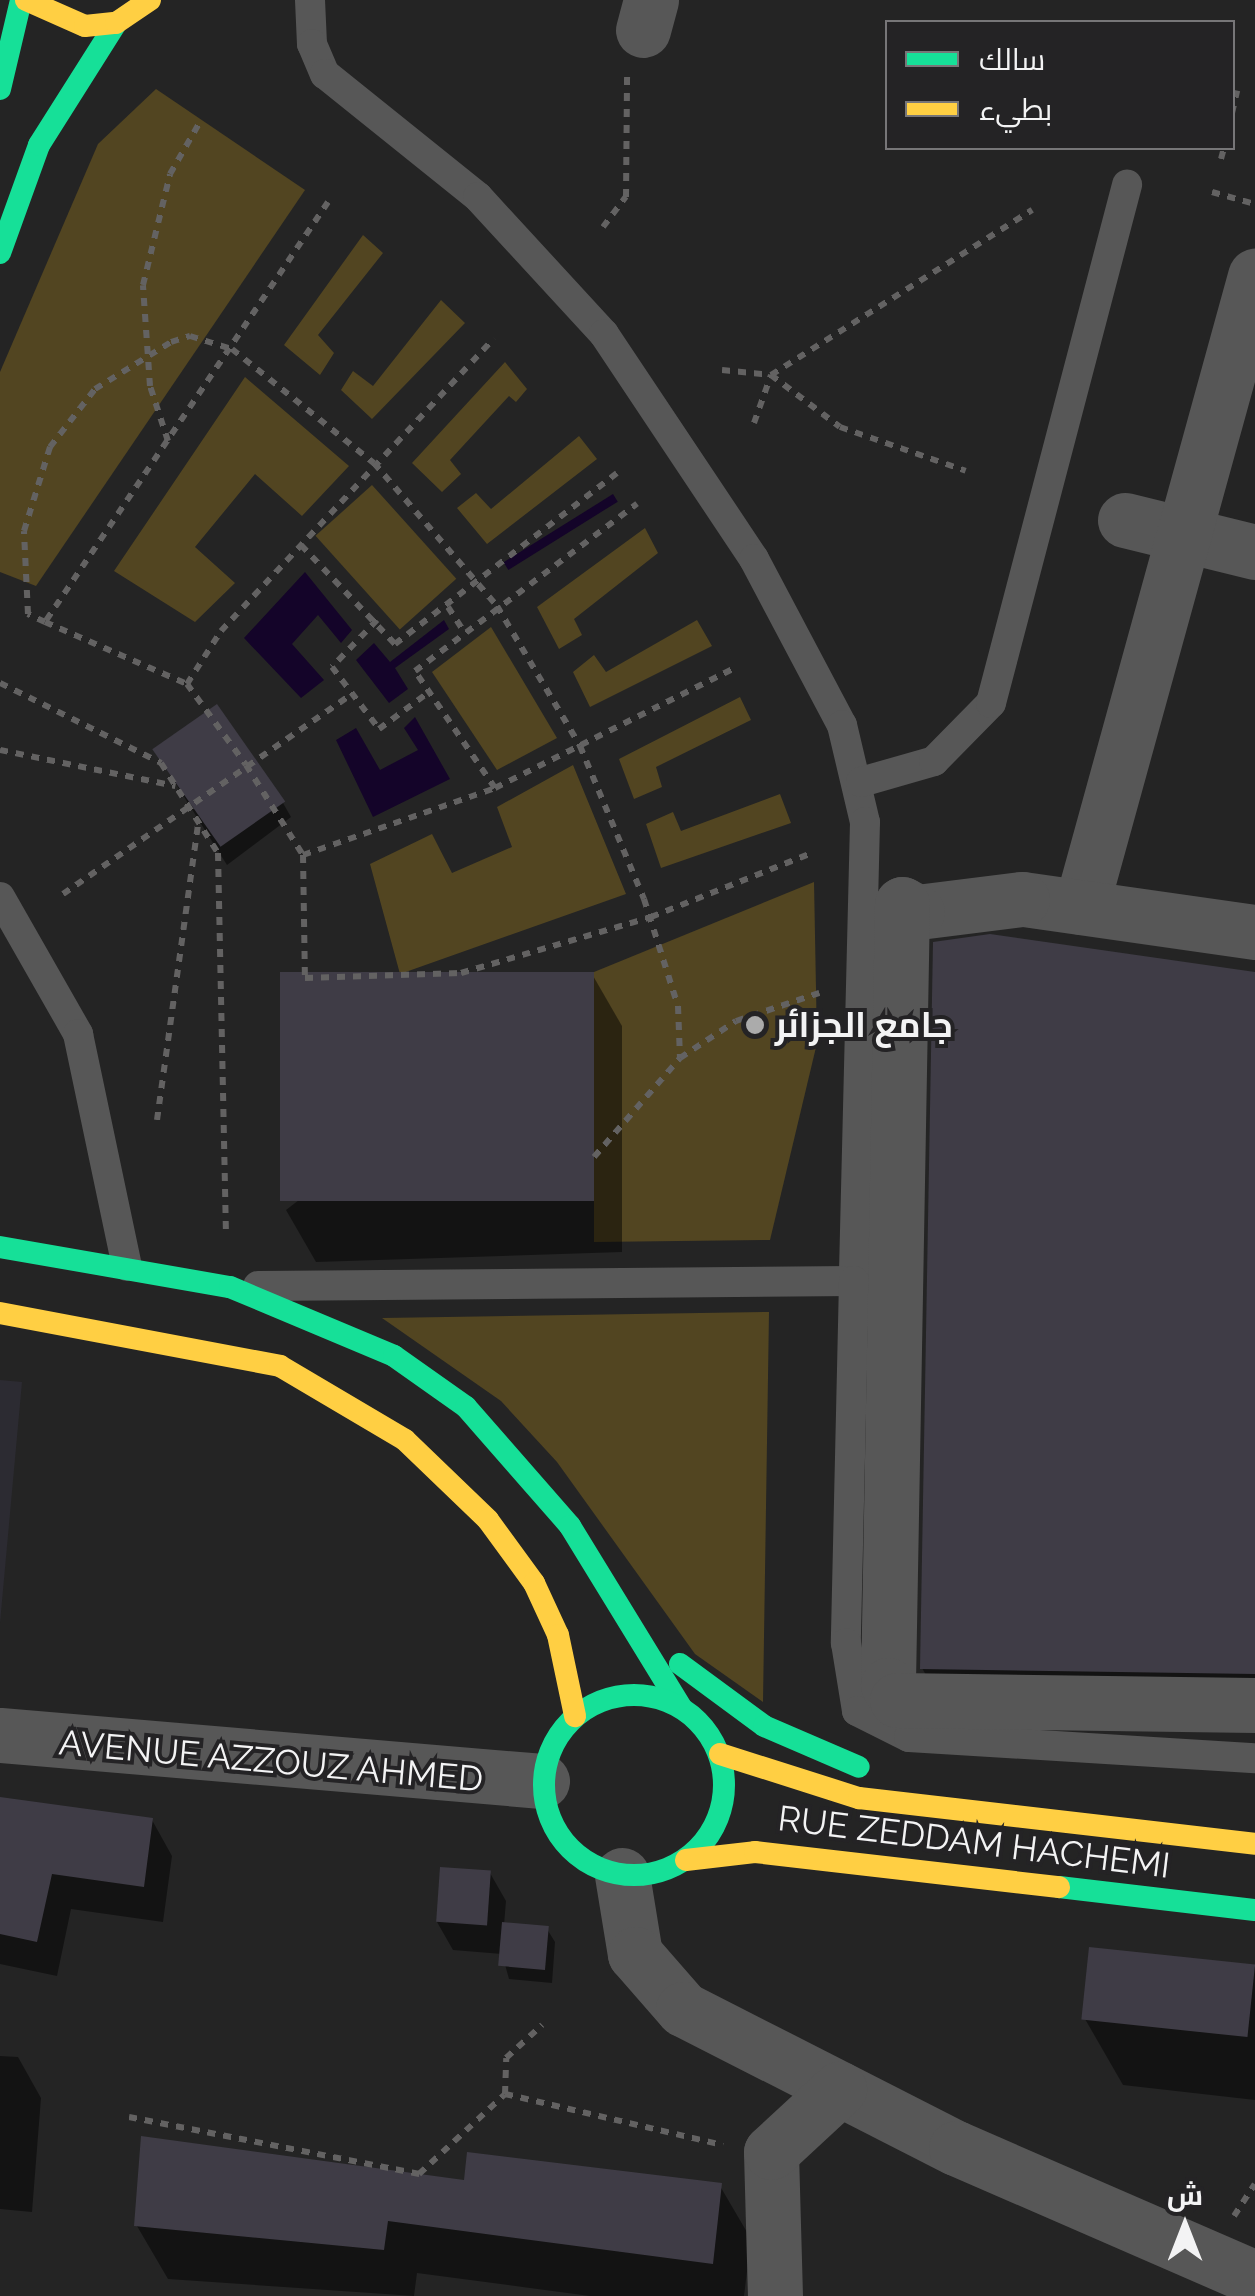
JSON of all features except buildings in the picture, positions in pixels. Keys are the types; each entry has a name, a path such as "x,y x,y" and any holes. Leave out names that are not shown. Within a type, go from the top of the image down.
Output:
{"street":[{"path":"0,89 24,0 85,26 116,23"},
{"path":"0,253 39,145 116,23 150,0"},
{"path":"1081,907 1255,276"},
{"path":"1125,520 1255,552"},
{"path":"1255,932 1022,899 917,912 902,904 888,1684 897,1700 1255,1704"},
{"path":"0,1247 127,1266 230,1287 394,1356 466,1407 570,1526 639,1625 681,1706 720,1754 719,1817 686,1860 622,1875 564,1843 542,1780 552,1745 574,1716 626,1694 681,1706"},
{"path":"0,1313 280,1366 405,1440 488,1520 534,1583 558,1635 574,1716"},
{"path":"639,1625 722,1700 801,1745 889,1777 996,1798 1038,1820"},
{"name":"AVENUE AZZOUZ AHMED","path":"0,1735 542,1780"},
{"name":"RUE ZEDDAM HACHEMI","path":"720,1754 860,1798 1255,1844"},
{"name":"RUE ZEDDAM HACHEMI","path":"686,1860 755,1852 1255,1910"},
{"path":"622,1875 635,1954 683,2009 839,2089 1255,2278"},
{"path":"775,2296 771,2152 839,2089"}],"lane":[{"path":"308,7 325,74 478,197 604,334 796,630 862,782 846,1643 858,1712 909,1738 1255,1758"},
{"path":"862,782 934,761 991,703 1127,185"},
{"path":"0,897 78,1034 127,1266"},
{"path":"230,1287 854,1281"}],"path":[{"path":"603,228 626,197 624,89 647,15"},
{"path":"1235,100 1237,91"},
{"path":"168,442 145,357 154,224 201,120"},
{"path":"1221,159 1223,150"},
{"path":"1212,192 1255,204"},
{"path":"46,622 328,202"},
{"path":"754,423 771,376 1032,210"},
{"path":"680,1058 678,1006 651,917 580,746 482,584 374,462 232,349 190,336 145,357 95,389 34,480 24,531 28,614 187,684 304,855 305,978 460,973 651,917 809,854"},
{"path":"187,684 221,631 374,462 494,338"},
{"path":"722,370 771,376 840,427 966,472"},
{"path":"302,545 377,620 395,644 482,584 617,473"},
{"path":"495,788 415,671 637,504"},
{"path":"448,607 464,632"},
{"path":"377,620 332,667 379,730 429,692"},
{"path":"304,855 495,788 735,668"},
{"path":"0,684 161,763 218,853 226,1237"},
{"path":"63,894 352,694"},
{"path":"0,750 175,786"},
{"path":"157,1120 198,823"},
{"path":"594,1156 680,1058 736,1022 820,993"},
{"path":"129,2118 419,2174 505,2094 506,2058 542,2025"},
{"path":"505,2094 771,2152"}],"shaded area":[{"path":"156,89 305,190 36,586 0,572 0,372 98,144"},
{"path":"363,235 383,253 318,335 334,353 320,375 284,345"},
{"path":"441,300 465,323 372,419 341,390 353,371 373,386"},
{"path":"505,362 527,389 516,402 509,396 450,460 461,474 442,492 412,463"},
{"path":"245,377 349,466 302,516 255,474 195,547 235,583 195,622 114,571"},
{"path":"579,436 597,459 487,544 457,508 476,493 491,509"},
{"path":"372,485 456,579 400,629 316,536"},
{"path":"613,494 618,502 508,570 504,562"},
{"path":"645,528 658,553 574,619 582,635 559,649 537,607"},
{"path":"305,572 352,630 341,643 318,615 292,644 324,680 301,698 244,638"},
{"path":"444,620 449,629 395,668 408,689 389,703 356,660 374,643 390,662"},
{"path":"697,620 712,646 590,707 573,672 594,655 606,672"},
{"path":"491,627 557,738 497,770 432,672"},
{"path":"740,697 751,720 656,767 662,787 634,799 619,759"},
{"path":"415,717 450,779 373,817 336,740 356,728 380,770 418,750 404,728"},
{"path":"573,765 626,894 400,974 370,864 432,834 452,873 512,847 497,807"},
{"path":"780,794 791,823 661,868 646,824 673,812 681,831"},
{"path":"814,882 817,1043 770,1240 594,1242 594,972"},
{"path":"769,1312 763,1702 695,1654 557,1462 501,1401 382,1318"},
{"path":"0,1380 22,1382 0,1623"}],"traffic: fast":[{"path":"0,89 21,0"},
{"path":"0,253 39,145 116,23"},
{"path":"0,1247 230,1287 394,1356 466,1407 570,1526 681,1707"},
{"path":"680,1664 764,1726 859,1767"},
{"path":"634,1695 669,1701 698,1721 718,1750 724,1785 718,1820 698,1849 669,1869 634,1875 599,1869 570,1849 550,1820 544,1785 550,1750 570,1721 599,1701 634,1695"},
{"path":"1059,1887 1255,1910"}],"traffic: slow":[{"path":"26,0 85,26 116,23 150,0"},
{"path":"0,1313 280,1366 405,1440 488,1520 534,1583 558,1635 575,1716"},
{"path":"720,1754 859,1798 1255,1844"},
{"path":"686,1860 755,1852 1059,1887"}],"place":[{"name":"جامع الجزائر","path":"755,1025"}]}
